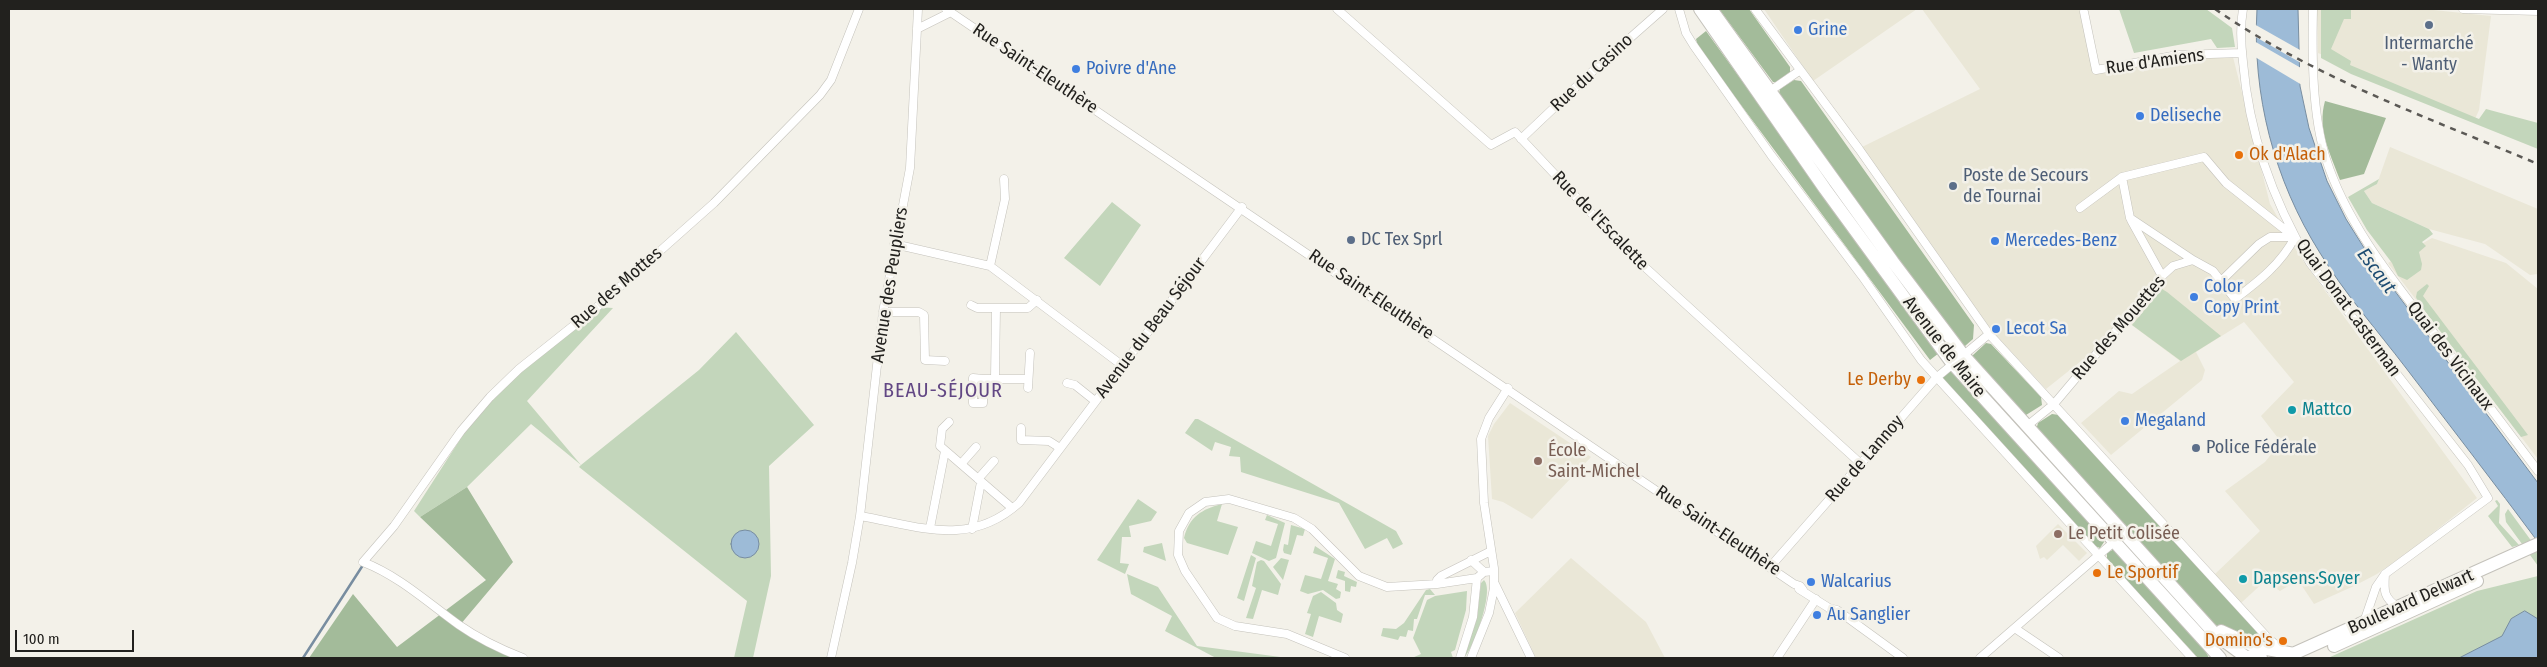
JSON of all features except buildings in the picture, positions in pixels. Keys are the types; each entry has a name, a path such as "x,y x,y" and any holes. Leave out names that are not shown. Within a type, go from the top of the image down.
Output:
{"main road":[{"name":"Avenue de Maire","path":"1700,9 1826,189 1952,363 2220,658"},
{"name":"Avenue de Maire","path":"1711,9 1892,262 1964,356 2216,635 2244,658"},
{"name":"Boulevard Delwart","path":"2292,656 2412,611 2538,544"},
{"name":"Boulevard Delwart","path":"2292,656 2398,607 2538,551"},
{"path":"2208,624 2242,642 2292,656"},
{"path":"2208,645 2213,658"},
{"path":"2244,658 2266,658"}],"street":[{"name":"Rue des Mottes","path":"523,658 489,644 459,625 392,575 363,562 394,526 461,431 490,397 519,369 597,308 714,203 820,95 831,80 859,9"},
{"name":"Avenue des Peupliers","path":"831,658 852,563 860,516 884,312 894,244 910,168 918,9"},
{"path":"1338,9 1491,145 1515,132 1521,139"},
{"name":"Rue du Casino","path":"1521,139 1596,68 1663,9"},
{"name":"Avenue de Maire","path":"1678,9 1686,33 1694,46 1771,155 1808,202 1936,378 2192,658"},
{"path":"1755,9 1858,149 1989,334 2267,637 2292,656"},
{"name":"Quai Donat Casterman","path":"2243,9 2242,53 2244,83 2256,140 2275,196 2295,237 2310,263 2468,466 2488,498 2385,574"},
{"name":"Quai des Vicinaux","path":"2312,9 2320,132 2326,158 2342,197 2365,238 2388,271 2538,471"},
{"path":"2463,9 2538,11"},
{"path":"917,29 948,10"},
{"name":"Rue Saint-Eleuthère","path":"948,10 1242,207 1794,584 1800,586 1816,600 1829,608 1837,610 1842,616 1903,658"},
{"name":"Rue d'Amiens","path":"2084,12 2096,70 2178,55 2242,53"},
{"path":"1770,91 1799,71"},
{"name":"Rue de l'Escalette","path":"1521,139 1625,249 1860,464"},
{"path":"2080,208 2122,177 2204,157 2226,183 2295,237"},
{"path":"2122,177 2130,218 2162,276"},
{"path":"990,266 1005,199 1004,179"},
{"name":"Avenue du Beau Séjour","path":"860,516 946,531 972,529 990,523 1012,508 1123,366 1242,207"},
{"path":"2130,218 2213,271 2235,299 2253,286 2284,257 2295,237"},
{"path":"2222,281 2259,244 2270,237 2295,237"},
{"path":"894,244 990,266 1123,366"},
{"name":"Rue des Mouettes","path":"2054,404 2162,276 2173,266 2193,260"},
{"path":"971,305 977,308 1028,308 1037,300"},
{"path":"995,378 996,308"},
{"path":"884,312 919,312 924,315 925,360 945,361"},
{"name":"Rue de Lannoy","path":"1770,567 1936,378 1989,334"},
{"path":"1028,388 1030,353"},
{"path":"984,379 1028,379"},
{"path":"1067,383 1075,386 1095,401"},
{"path":"1471,658 1490,610 1494,582 1484,503 1481,442 1487,421 1508,388"},
{"path":"2027,426 2054,404"},
{"path":"948,422 942,429 940,446 1012,508"},
{"path":"1021,428 1021,440 1050,441 1060,448"},
{"path":"961,464 976,447"},
{"path":"930,528 945,451"},
{"path":"972,529 980,480 994,462"},
{"path":"1345,658 1287,634 1235,626 1217,618 1191,580 1178,554 1179,531 1189,513 1210,500 1241,501 1303,522 1316,532 1359,576 1371,582 1393,588 1478,578 1484,572 1494,571"},
{"path":"1980,658 2115,541"},
{"path":"1437,584 1437,580 1441,576 1491,551"},
{"path":"1471,560 1484,572"},
{"path":"2385,574 2384,594 2389,602 2398,607"},
{"path":"2364,622 2376,587 2385,574"},
{"path":"1460,658 1473,617 1478,578"},
{"path":"1494,582 1531,658"},
{"path":"1777,658 1816,600"},
{"path":"2016,628 2058,658"}],"shaded area":[{"path":"1764,9 1917,9 1813,81"},
{"path":"1922,9 2079,9 2081,10 2096,70 2156,58 2232,53 2270,204 2301,258 2477,498 2377,574 2314,604 2298,580 2280,591 2265,581 2241,603 2215,574 2260,531 2225,491 2265,462 2281,442 2261,416 2294,382 2244,322 2196,352 2205,370 2202,380 2111,455 2081,423 2119,391 2132,394 2180,361 2129,323 2046,389 1992,331 1862,147 1980,89"},
{"path":"2317,9 2424,9 2491,16 2479,110 2475,119 2318,53"},
{"path":"2390,147 2538,209 2538,274 2530,275 2485,244 2429,229 2372,203 2364,191 2377,184"},
{"path":"2432,238 2506,263 2538,289 2538,459 2388,263"},
{"name":"École Saint-Michel","path":"1510,403 1591,457 1532,519 1503,502 1492,499 1488,436 1494,424"},
{"name":"Le Petit Colisée","path":"2058,524 2087,553 2079,561 2063,545 2047,560 2044,557 2040,559 2036,546"},
{"path":"1571,558 1646,622 1665,658 1536,658 1515,613"}],"green space":[{"path":"1719,9 1749,9 1790,67 1790,72 1776,82 1773,82"},
{"path":"2119,9 2206,9 2232,28 2235,47 2217,48 2211,39 2134,53"},
{"path":"2321,9 2351,9 2351,19 2344,19 2331,49 2351,61 2350,65 2479,119 2486,109 2538,123 2538,149 2351,74 2321,58"},
{"path":"1706,31 1939,353 1930,360 1698,47 1696,39"},
{"path":"1794,80 1801,81 1974,325 1973,339 1965,346 1958,345 1779,93 1780,89"},
{"path":"2325,101 2386,118 2364,174 2340,180 2324,131 2323,111"},
{"path":"2379,179 2377,184 2364,191 2372,203 2429,229 2433,234 2422,242 2426,246 2419,252 2422,264 2421,270 2407,280 2398,276 2392,263 2367,230 2348,197"},
{"path":"1112,202 1141,225 1100,286 1064,258"},
{"path":"2427,284 2429,286 2423,296 2528,435 2521,437 2418,302 2417,292"},
{"path":"2162,289 2221,336 2181,361 2132,325"},
{"path":"597,307 613,308 527,401 581,465 531,424 467,487 420,517 414,511 479,410 508,379"},
{"path":"736,332 814,425 769,466 771,576 753,658 734,658 747,601 579,467 699,370"},
{"path":"1986,343 1991,344 2041,397 2042,405 2026,415 2022,415 1972,360 1973,355"},
{"path":"1949,371 1953,372 2101,532 2104,542 2100,548 2095,546 1942,378"},
{"path":"2052,414 2059,415 2269,644 2266,646 2213,624 2036,430 2038,423"},
{"path":"1195,419 1396,531 1403,544 1393,549 1387,538 1365,549 1339,503 1241,472 1240,457 1229,456 1231,447 1215,442 1212,451 1185,433"},
{"path":"467,487 513,562 460,625 528,658 309,658 353,594 397,647 486,580 420,517"},
{"path":"1138,499 1157,512 1151,521 1129,526 1131,537 1122,537 1120,563 1129,564 1125,574 1097,560"},
{"path":"2497,500 2500,504 2499,523 2519,545 2512,547 2488,516 2498,506 2495,501"},
{"path":"1222,504 1217,521 1238,527 1228,555 1187,543 1184,538 1193,519 1208,508"},
{"path":"2508,509 2538,550 2538,566 2506,522 2505,514"},
{"path":"1267,515 1285,523 1276,558 1269,561 1252,553 1256,541 1271,546 1278,524 1265,520"},
{"path":"1291,525 1305,529 1303,536 1297,535 1291,555 1284,553 1283,550 1284,544 1288,545"},
{"path":"1162,543 1166,561 1143,552 1144,547"},
{"path":"1315,546 1335,559 1328,581 1338,584 1336,589 1341,592 1340,598 1336,599 1323,590 1308,594 1300,591 1305,575 1321,579 1328,558 1313,553"},
{"path":"2114,549 2205,650 2209,658 2198,658 2107,560 2107,553"},
{"path":"1251,555 1256,558 1244,601 1237,598"},
{"path":"1281,558 1289,560 1283,580 1273,567"},
{"path":"1264,561 1281,584 1278,595 1262,590 1253,619 1246,618 1256,588 1252,586 1257,562"},
{"path":"1338,570 1345,572 1344,576 1357,582 1356,587 1351,586 1350,592 1345,591 1345,581 1336,578"},
{"path":"1127,574 1158,587 1197,646 1288,658 1216,658 1165,631 1172,616 1131,594"},
{"path":"2538,576 2538,658 2328,658 2477,591"},
{"path":"1484,580 1487,586 1487,596 1482,620 1464,658 1477,618 1481,583"},
{"path":"1430,589 1435,595 1425,595 1417,619 1414,619 1413,631 1408,630 1406,637 1400,636 1398,640 1381,636 1383,628 1396,629 1404,623 1426,590"},
{"path":"1467,591 1466,610 1455,650 1451,652 1453,658 1412,658 1421,654 1413,638 1427,600 1435,596"},
{"path":"1321,592 1336,603 1337,610 1343,614 1341,623 1319,616 1313,637 1305,634 1311,614 1307,613 1313,596"}],"water":[{"name":"Escaut","path":"2257,9 2298,9 2300,86 2309,128 2327,181 2346,219 2371,259 2538,483 2538,542 2351,297 2320,253 2304,225 2290,196 2269,136 2258,73"},
{"path":"745,530 755,534 759,544 755,554 745,558 735,554 731,544 735,534"},
{"path":"2525,611 2538,619 2538,658 2459,658 2502,636 2511,619"}],"pier":[{"path":"2254,24 2300,50 2301,63 2254,36"},
{"path":"2254,41 2301,68 2302,85 2255,57"}],"waterway":[{"path":"303,658 363,565"}],"railway":[{"path":"2215,9 2291,55 2332,76 2414,113 2538,164"}],"place":[{"name":"Intermarché - Wanty","path":"2429,25"},
{"name":"Grine","path":"1798,30"},
{"name":"Poivre d'Ane","path":"1076,69"},
{"name":"Deliseche","path":"2140,116"},
{"name":"Ok d'Alach","path":"2239,155"},
{"name":"Poste de Secours de Tournai","path":"1953,186"},
{"name":"DC Tex Sprl","path":"1351,240"},
{"name":"Mercedes-Benz","path":"1995,241"},
{"name":"Color Copy Print","path":"2194,297"},
{"name":"Lecot Sa","path":"1996,329"},
{"name":"Le Derby","path":"1921,380"},
{"name":"Mattco","path":"2292,410"},
{"name":"Megaland","path":"2125,421"},
{"name":"Police Fédérale","path":"2196,448"},
{"name":"École Saint-Michel","path":"1538,461"},
{"name":"Le Petit Colisée","path":"2058,534"},
{"name":"Le Sportif","path":"2097,573"},
{"name":"Dapsens·Soyer","path":"2243,579"},
{"name":"Walcarius","path":"1811,582"},
{"name":"Au Sanglier","path":"1817,615"},
{"name":"Domino's","path":"2283,641"}],"district":[{"name":"BEAU-SÉJOUR","path":"943,391"}]}
